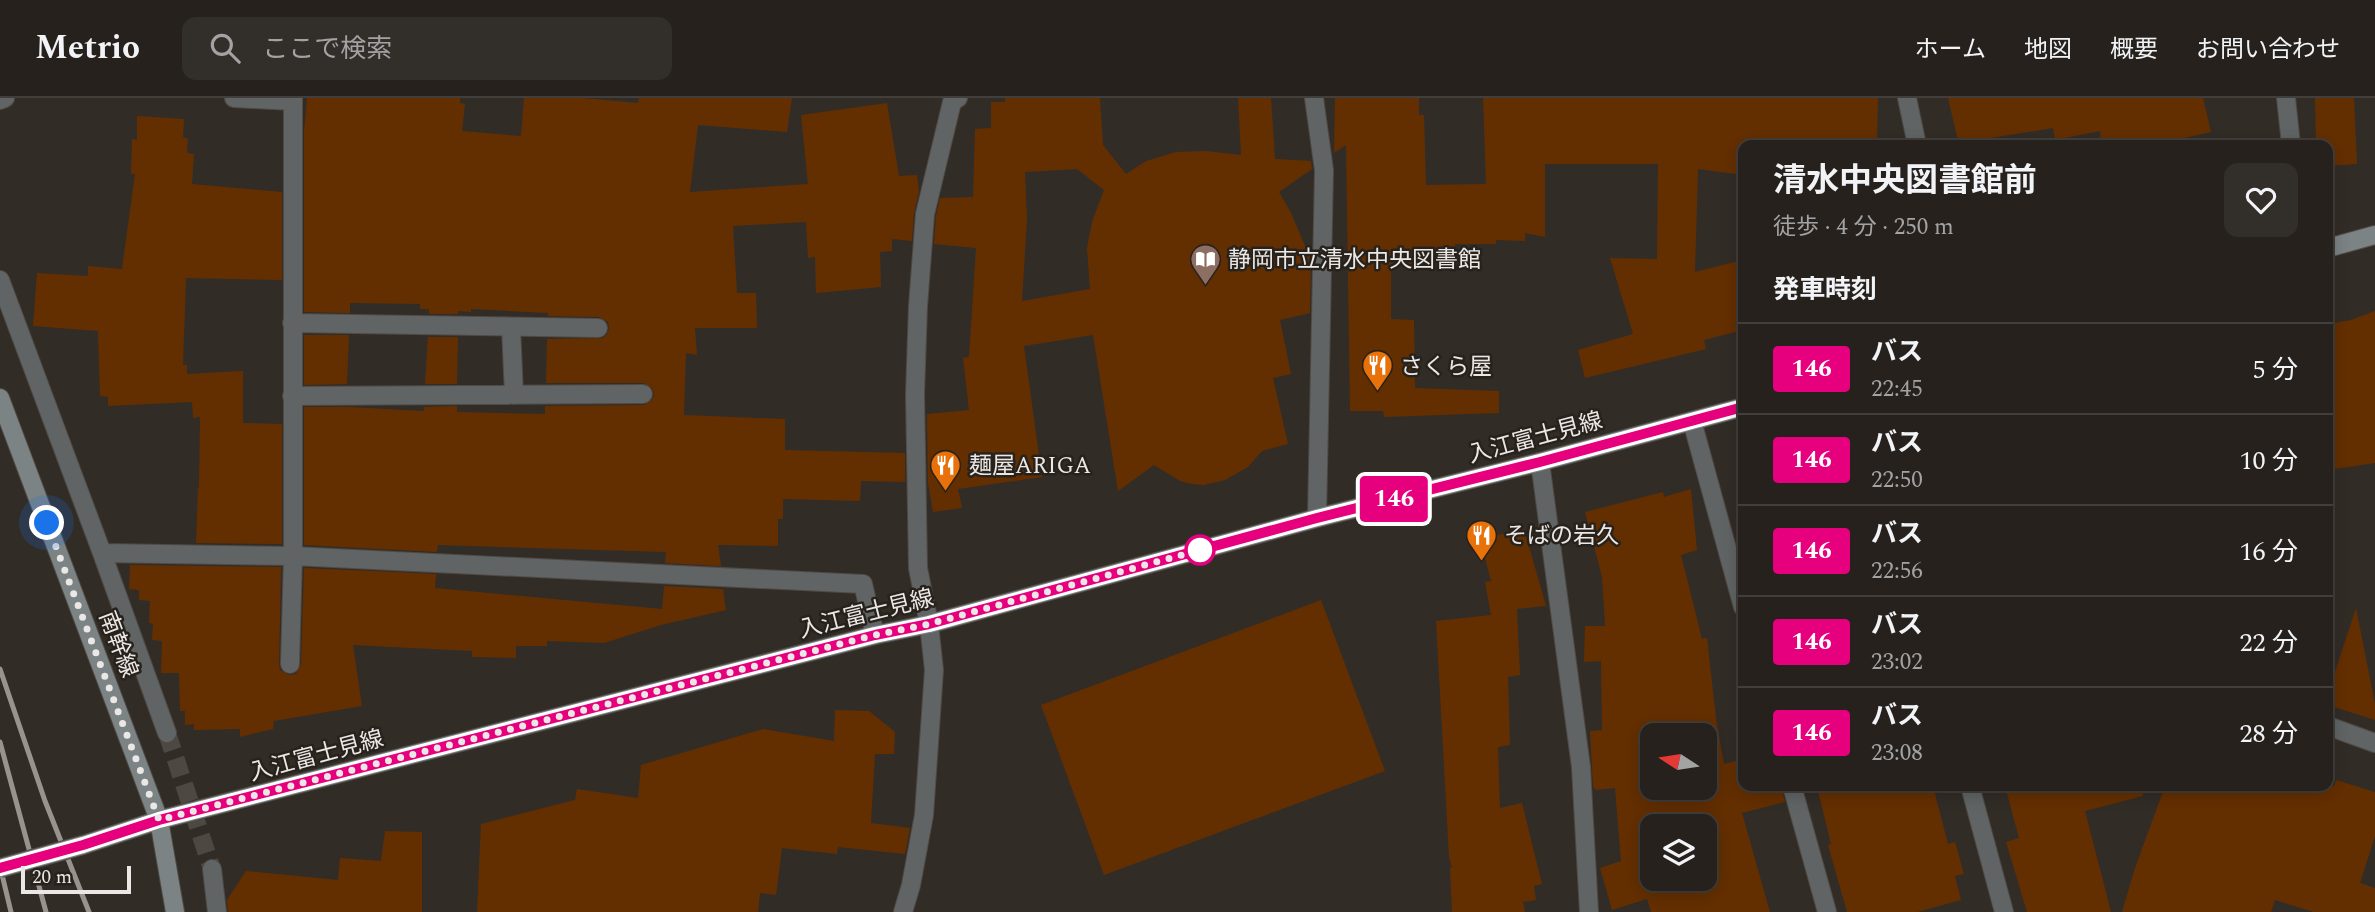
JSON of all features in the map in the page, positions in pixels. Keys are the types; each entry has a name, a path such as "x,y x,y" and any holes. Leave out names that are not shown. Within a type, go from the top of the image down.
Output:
{"main road":[{"path":"2333,247 2375,235"},
{"name":"南幹線","path":"0,398 159,820 175,912"},
{"name":"入江富士見線","path":"0,868 159,820 875,635 929,624 1317,518 1738,408"}],"street":[{"path":"234,98 293,100 293,555 290,664"},
{"path":"1314,98 1324,170 1317,518"},
{"path":"1907,98 1916,140"},
{"path":"2286,98 2290,140"},
{"path":"903,912 911,885 924,815 933,670 929,624 919,568 915,394 918,306 925,214 951,99"},
{"path":"0,280 167,733"},
{"path":"292,323 598,328"},
{"path":"511,327 513,395"},
{"path":"292,396 643,394"},
{"path":"1692,421 1738,589"},
{"path":"1540,462 1581,767 1590,912"},
{"path":"102,553 293,555 863,584 875,635"},
{"path":"2333,728 2375,743"},
{"path":"1793,791 1827,912"},
{"path":"1971,791 2004,912"},
{"path":"212,869 217,912"}],"building":[{"path":"307,98 460,98 460,103 465,104 462,131 521,136 524,98 583,98 638,103 639,98 792,98 787,132 698,125 690,192 808,184 801,115 887,103 899,176 917,175 919,191 912,241 892,239 892,251 880,252 881,287 816,293 815,257 808,258 806,222 733,226 737,293 756,293 757,328 695,328 697,355 686,353 684,415 785,419 785,450 905,453 905,482 861,481 860,501 783,499 783,519 778,519 778,546 718,545 721,566 665,563 666,552 438,545 437,552 304,545 304,407 424,411 424,407 457,406 457,412 545,414 545,406 644,405 652,400 654,395 652,388 643,383 546,383 547,339 603,338 609,328 608,322 599,317 548,316 548,313 471,309 471,312 458,311 458,314 429,314 429,309 420,309 420,304 350,303 350,313 304,312 304,132"},
{"path":"1005,98 1100,98 1103,145 1126,174 1146,161 1176,152 1206,151 1241,155 1238,98 1271,98 1275,159 1311,161 1312,169 1279,192 1311,260 1310,313 1280,320 1291,374 1273,378 1288,444 1262,451 1248,467 1225,480 1204,485 1192,484 1180,481 1154,465 1118,491 1093,335 1024,346 1042,477 958,489 962,508 933,512 928,483 927,414 969,410 963,358 969,357 976,248 934,244 936,216 940,198 973,197 975,129 991,128 991,102 1005,102","holes":["1077,169 1104,190 1092,222 1087,248 1090,289 1022,301 1027,219 1025,172"]},
{"path":"1335,98 1419,98 1419,115 1424,115 1426,185 1486,184 1483,98 1878,98 1877,140 1738,140 1738,174 1698,169 1695,272 1738,261 1738,331 1704,340 1706,349 1585,378 1578,350 1633,334 1610,258 1657,259 1658,164 1545,164 1545,237 1525,233 1525,241 1496,240 1496,244 1455,244 1455,259 1450,259 1450,263 1391,264 1391,319 1414,320 1415,388 1499,391 1499,413 1384,417 1383,411 1350,411 1346,145 1334,153"},
{"path":"1948,98 2203,98 2211,132 2176,140 2101,140 2100,131 2055,140 2053,128 1991,140 1958,140"},
{"path":"2315,98 2354,98 2357,164 2333,166 2333,140 2316,140"},
{"path":"137,116 184,119 183,137 188,139 187,153 194,154 192,184 282,192 282,280 186,278 183,365 187,365 187,374 243,371 243,423 282,424 282,544 196,543 200,417 193,418 192,402 108,406 108,397 100,396 98,331 33,326 37,273 88,276 88,266 122,269 135,174 131,174 132,139 137,140"},
{"path":"2375,311 2375,463 2333,469 2333,323"},
{"path":"304,335 349,335 347,384 304,385"},
{"path":"428,337 458,337 457,384 425,384"},
{"path":"1691,489 1697,550 1681,555 1702,639 1707,638 1717,723 1640,723 1640,800 1717,800 1717,724 1724,764 1738,760 1738,791 1782,791 1785,802 1742,813 1770,912 1651,912 1647,899 1612,910 1600,868 1621,861 1615,788 1596,790 1593,786 1590,731 1602,730 1601,661 1584,662 1585,626 1605,626 1602,577 1585,512 1663,492 1664,497"},
{"path":"1524,529 1546,606 1517,609 1520,675 1509,677 1508,674 1510,745 1498,747 1500,808 1522,803 1542,884 1534,886 1536,900 1523,902 1525,912 1452,912 1452,868 1449,857 1436,621 1491,615 1485,582 1491,581 1480,539"},
{"path":"130,565 281,567 279,664 280,670 289,675 296,674 301,664 304,568 436,574 435,588 662,609 664,586 723,589 726,610 661,625 604,643 547,641 547,646 516,646 516,658 472,657 472,651 353,645 362,706 274,721 273,729 240,737 240,729 194,730 194,724 185,725 185,711 180,711 179,673 161,673 162,641 152,640 153,624 149,623 150,601 139,600 139,590 129,589"},
{"path":"1321,600 1385,771 1104,875 1041,705"},
{"path":"2356,608 2375,704 2375,720 2333,707 2333,678"},
{"path":"835,710 869,711 895,732 894,754 875,754 871,823 910,828 905,854 838,847 837,854 782,848 776,895 760,893 758,912 477,912 481,824 575,800 577,789 638,798 641,765 763,729 834,741"},
{"path":"2336,780 2375,792 2375,836 2360,883 2375,888 2375,912 2314,912 2275,900 2271,912 2122,912 2163,791 2333,791"},
{"path":"1818,791 1934,791 1948,844 1955,842 1964,874 1955,876 1961,900 1917,912 1847,912 1828,845 1831,844"},
{"path":"2006,791 2142,791 2143,796 2085,811 2111,912 2027,912 2006,842 2019,838"},
{"path":"385,831 422,832 422,912 228,912 227,900 246,871 338,880 340,858 381,861"}],"tunnel":[{"path":"167,733 212,869"}],"railway":[{"path":"0,669 45,801 89,912"},
{"path":"0,742 46,912"},
{"path":"0,866 11,912"}],"bus line":[{"name":"146","path":"0,868 159,820 875,635 929,624 1317,518 1738,408"}],"place":[{"name":"静岡市立清水中央図書館","path":"1205,286"},
{"name":"さくら屋","path":"1377,393"},
{"name":"麺屋ARIGA","path":"946,492"},
{"name":"そばの岩久","path":"1481,562"}],"route":[{"path":"47,523 159,820 875,635 929,624 1200,550"}]}
